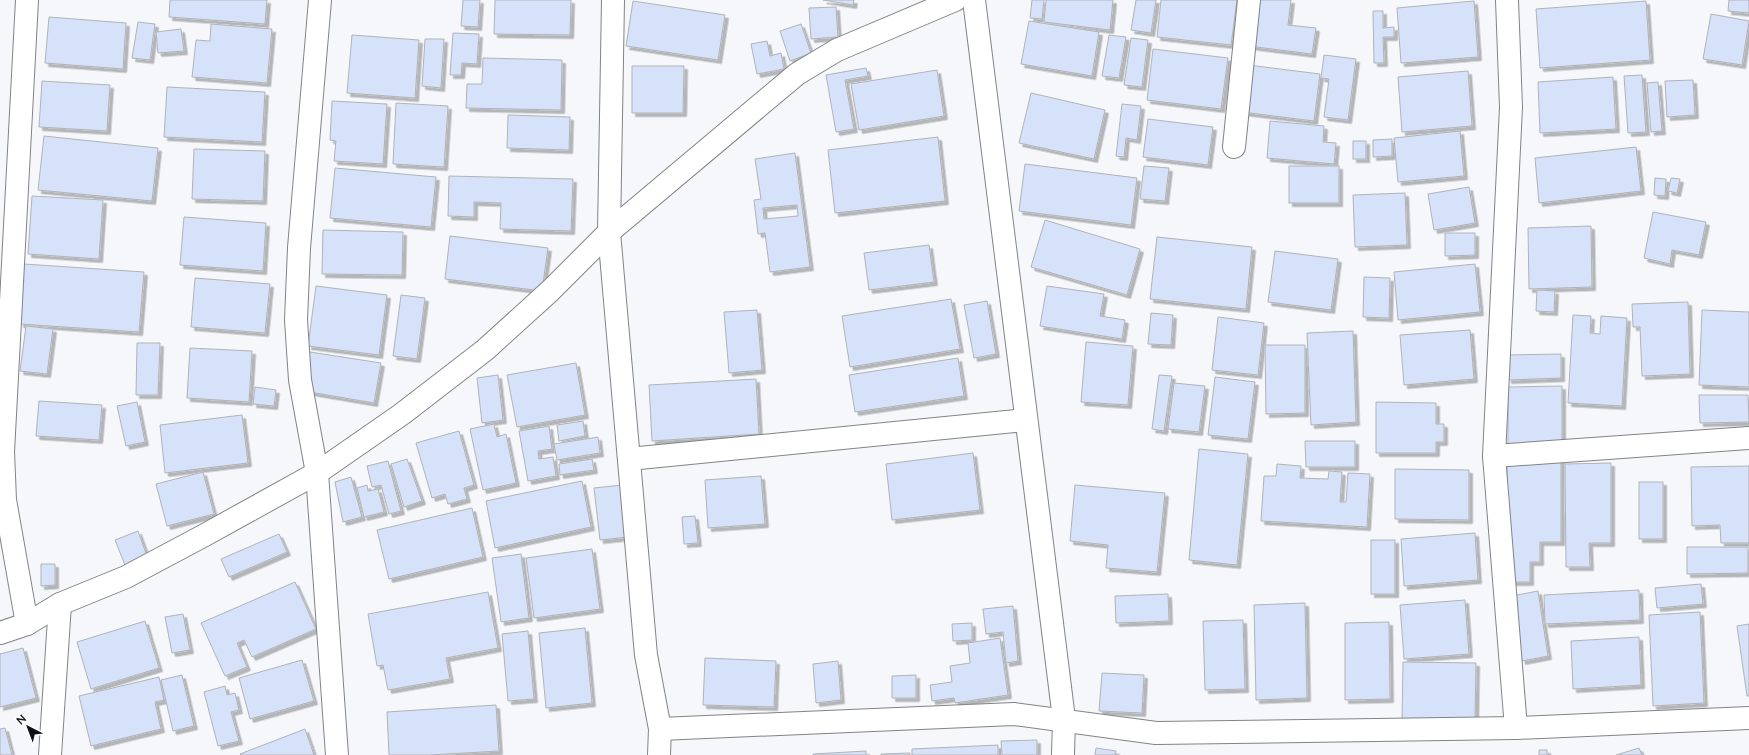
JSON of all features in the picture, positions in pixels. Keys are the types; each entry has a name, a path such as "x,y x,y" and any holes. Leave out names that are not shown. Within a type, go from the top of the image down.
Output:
{"street":[{"path":"27,0 3,452 5,500 27,624"},
{"path":"320,0 300,248 296,320 300,380 317,473 337,755"},
{"path":"613,0 609,232 646,655 660,729 659,755"},
{"path":"0,633 27,624 60,604 126,577 204,536 317,473 402,414 484,350 550,291 609,232 796,74 837,50 955,0"},
{"path":"974,0 1064,719 1063,755"},
{"path":"1234,147 1249,0"},
{"path":"1507,0 1511,107 1494,456 1516,728"},
{"path":"629,459 1026,420"},
{"path":"1494,456 1749,438"},
{"path":"50,755 60,604"},
{"path":"660,729 1014,714 1064,719 1156,733 1516,728 1749,718"}],"building":[{"path":"170,0 267,0 265,24 169,17"},
{"path":"463,0 480,0 478,27 461,26"},
{"path":"495,0 571,0 570,35 494,34"},
{"path":"823,0 854,0 853,5"},
{"path":"1032,0 1044,0 1042,19 1030,18"},
{"path":"1046,0 1113,0 1110,30 1044,22"},
{"path":"1136,0 1156,0 1151,33 1131,30"},
{"path":"1161,0 1237,0 1231,45 1157,37"},
{"path":"1254,0 1291,0 1288,25 1316,28 1312,54 1248,46"},
{"path":"1729,0 1749,0 1749,13 1728,11"},
{"path":"633,1 725,15 718,60 626,46"},
{"path":"1474,1 1478,57 1401,63 1397,8"},
{"path":"1646,1 1650,60 1540,68 1536,9"},
{"path":"836,7 838,37 811,39 809,8"},
{"path":"1373,11 1383,11 1383,28 1394,27 1394,37 1383,37 1384,63 1374,63"},
{"path":"1711,14 1749,21 1742,65 1703,59"},
{"path":"49,17 126,23 123,69 45,63"},
{"path":"1029,21 1099,32 1092,76 1021,64"},
{"path":"138,22 155,24 150,60 132,58"},
{"path":"211,24 272,29 267,83 192,77 196,40 210,41"},
{"path":"801,24 811,53 790,61 780,31"},
{"path":"181,29 184,51 158,53 156,32"},
{"path":"453,33 479,34 477,64 462,63 461,75 450,75"},
{"path":"352,35 419,40 415,98 347,93"},
{"path":"1109,35 1126,37 1119,78 1102,76"},
{"path":"1131,38 1148,40 1142,87 1124,85"},
{"path":"425,39 444,39 441,88 422,86"},
{"path":"767,41 770,56 781,53 784,69 757,74 751,44"},
{"path":"1153,49 1228,58 1221,109 1147,100"},
{"path":"1324,55 1356,59 1348,120 1324,117 1329,79 1321,78"},
{"path":"483,58 562,60 561,110 466,108 467,84 482,84"},
{"path":"1248,65 1320,74 1314,121 1242,112"},
{"path":"632,66 684,66 683,113 632,113"},
{"path":"866,68 868,76 845,80 854,129 836,132 826,75"},
{"path":"937,70 944,116 859,130 851,84"},
{"path":"1468,71 1472,126 1402,132 1398,77"},
{"path":"1642,75 1646,132 1628,133 1624,76"},
{"path":"1613,77 1616,129 1540,133 1538,82"},
{"path":"1693,80 1695,115 1667,117 1665,81"},
{"path":"42,81 110,85 107,131 39,127"},
{"path":"1658,82 1662,131 1651,132 1647,83"},
{"path":"167,87 265,92 262,142 164,137"},
{"path":"1031,93 1105,110 1094,159 1019,143"},
{"path":"332,101 387,104 383,164 334,161 336,141 330,140"},
{"path":"396,103 448,106 444,167 393,164"},
{"path":"1122,104 1141,106 1137,140 1126,138 1124,157 1116,156"},
{"path":"508,115 570,117 569,150 507,148"},
{"path":"1148,119 1213,127 1208,165 1143,157"},
{"path":"1270,121 1324,126 1323,142 1336,143 1334,164 1267,158"},
{"path":"1460,131 1464,176 1398,182 1394,138"},
{"path":"44,136 158,148 152,201 38,190"},
{"path":"938,137 945,201 835,213 828,150"},
{"path":"1392,139 1392,156 1373,157 1373,140"},
{"path":"1353,141 1366,141 1366,159 1353,159"},
{"path":"1636,147 1641,191 1539,203 1535,158"},
{"path":"194,149 265,151 263,201 192,199"},
{"path":"795,153 810,267 770,272 765,233 758,234 754,200 761,199 755,159","holes":["797,205 798,216 764,219 763,208"]},
{"path":"1025,164 1137,178 1131,225 1019,211"},
{"path":"1144,166 1169,168 1165,201 1140,199"},
{"path":"1289,166 1339,166 1339,203 1289,203"},
{"path":"335,168 436,177 431,227 330,218"},
{"path":"449,176 573,179 571,231 500,229 501,203 474,202 474,217 448,216"},
{"path":"1655,178 1666,179 1665,196 1654,195"},
{"path":"1671,178 1680,179 1677,193 1668,191"},
{"path":"1469,187 1475,223 1434,230 1428,194"},
{"path":"1405,193 1407,245 1355,247 1353,195"},
{"path":"32,196 103,200 99,259 28,254"},
{"path":"1653,212 1706,222 1699,255 1672,250 1670,264 1644,258"},
{"path":"184,217 266,223 263,271 180,265"},
{"path":"1045,220 1140,249 1127,295 1031,267"},
{"path":"1591,226 1592,287 1529,289 1528,228"},
{"path":"323,230 403,232 402,275 322,274"},
{"path":"1445,233 1475,233 1475,255 1445,256"},
{"path":"450,236 548,248 542,291 445,279"},
{"path":"1157,237 1252,247 1246,309 1150,299"},
{"path":"929,245 934,282 869,290 864,253"},
{"path":"1275,251 1338,259 1331,310 1268,302"},
{"path":"24,264 144,272 139,332 20,324"},
{"path":"1475,264 1480,312 1398,320 1394,272"},
{"path":"1364,277 1390,278 1389,318 1363,317"},
{"path":"195,278 270,284 265,333 191,327"},
{"path":"316,286 387,295 379,355 308,346"},
{"path":"1047,286 1104,294 1100,316 1125,320 1122,339 1040,326"},
{"path":"1537,290 1555,291 1554,312 1536,311"},
{"path":"401,295 425,298 417,359 393,356"},
{"path":"951,299 960,349 850,367 842,316"},
{"path":"987,301 996,354 974,358 964,305"},
{"path":"1688,302 1690,374 1642,376 1640,327 1633,327 1632,304"},
{"path":"757,310 762,370 729,373 724,312"},
{"path":"1702,310 1749,312 1749,387 1699,385"},
{"path":"1151,313 1173,315 1171,345 1148,344"},
{"path":"1573,315 1591,316 1590,333 1600,334 1601,316 1627,318 1622,406 1568,403"},
{"path":"1218,317 1264,323 1258,375 1212,370"},
{"path":"26,326 53,329 47,374 20,371"},
{"path":"1470,330 1474,379 1404,385 1400,335"},
{"path":"1353,331 1356,422 1311,425 1307,333"},
{"path":"1086,342 1133,346 1128,405 1081,402"},
{"path":"137,343 160,343 158,395 136,395"},
{"path":"1265,345 1305,345 1305,413 1266,414"},
{"path":"190,348 252,351 249,402 187,398"},
{"path":"310,352 381,363 374,403 304,391"},
{"path":"1561,354 1561,378 1508,380 1507,355"},
{"path":"958,358 964,396 855,412 849,375"},
{"path":"576,363 585,415 517,427 507,375"},
{"path":"498,375 503,420 482,423 477,378"},
{"path":"1159,375 1172,376 1164,431 1152,429"},
{"path":"1215,377 1255,382 1248,439 1208,435"},
{"path":"756,379 759,434 652,441 649,385"},
{"path":"1174,383 1205,386 1199,432 1168,429"},
{"path":"1562,386 1562,444 1508,445 1508,387"},
{"path":"255,387 276,390 274,406 253,404"},
{"path":"1699,395 1748,395 1749,422 1700,423"},
{"path":"39,401 102,405 99,440 36,436"},
{"path":"137,402 145,442 126,446 117,406"},
{"path":"1376,402 1436,403 1436,424 1444,424 1444,442 1436,442 1436,453 1376,453"},
{"path":"242,415 248,463 165,473 160,425"},
{"path":"583,421 585,436 559,441 557,425"},
{"path":"494,424 497,437 506,434 516,483 483,490 470,429"},
{"path":"549,426 552,449 538,451 539,459 553,457 556,476 528,481 519,431"},
{"path":"459,431 474,485 464,488 467,499 448,504 445,494 432,498 416,443"},
{"path":"598,437 600,453 557,460 554,444"},
{"path":"1305,441 1355,441 1355,467 1306,467"},
{"path":"1199,449 1248,454 1237,565 1189,560"},
{"path":"973,453 980,510 892,520 886,464"},
{"path":"1561,457 1561,542 1540,542 1540,562 1530,562 1530,582 1508,582 1507,458"},
{"path":"407,459 422,501 404,507 391,464"},
{"path":"592,459 594,470 560,475 559,464"},
{"path":"388,461 401,511 389,514 381,485 372,487 367,466"},
{"path":"1611,463 1611,543 1589,543 1590,567 1566,567 1565,464"},
{"path":"1277,464 1301,466 1300,478 1328,479 1329,471 1342,472 1340,502 1346,502 1348,473 1370,474 1367,527 1261,521 1264,476 1276,476"},
{"path":"1749,466 1749,543 1721,543 1720,525 1692,526 1691,467"},
{"path":"1395,469 1469,470 1469,520 1395,519"},
{"path":"203,472 214,514 167,526 156,484"},
{"path":"761,476 765,524 708,528 705,480"},
{"path":"351,477 362,517 343,522 335,482"},
{"path":"582,481 591,527 495,548 486,501"},
{"path":"1639,482 1663,482 1663,539 1639,539"},
{"path":"367,485 368,491 378,489 384,512 364,517 357,488"},
{"path":"622,485 628,537 600,540 594,488"},
{"path":"1075,485 1165,493 1157,572 1106,568 1108,545 1070,541"},
{"path":"472,508 483,557 389,579 377,530"},
{"path":"695,516 698,543 684,544 682,517"},
{"path":"138,531 147,556 125,565 115,540"},
{"path":"1475,533 1478,580 1404,586 1401,539"},
{"path":"279,534 287,552 229,577 221,559"},
{"path":"1371,540 1395,540 1395,594 1371,594"},
{"path":"1687,547 1748,547 1748,573 1687,574"},
{"path":"592,549 600,609 534,618 526,558"},
{"path":"521,554 529,618 501,622 492,558"},
{"path":"41,564 55,564 55,585 41,586"},
{"path":"295,582 316,629 252,657 244,640 237,643 247,667 225,676 201,623"},
{"path":"1701,584 1703,604 1657,608 1655,588"},
{"path":"1639,590 1640,620 1545,624 1544,595"},
{"path":"1538,591 1548,656 1522,661 1512,596"},
{"path":"488,592 498,648 446,658 450,679 388,690 383,665 377,666 368,614"},
{"path":"1168,594 1169,621 1116,623 1115,596"},
{"path":"1465,600 1469,654 1404,659 1400,605"},
{"path":"1305,603 1307,698 1256,700 1254,605"},
{"path":"1013,606 1018,661 1006,663 1003,632 986,634 983,609"},
{"path":"1700,612 1704,703 1653,706 1649,615"},
{"path":"183,614 190,650 172,653 165,617"},
{"path":"1243,620 1245,689 1205,690 1203,621"},
{"path":"145,621 159,668 91,689 77,642"},
{"path":"1389,622 1390,699 1345,700 1345,623"},
{"path":"972,623 972,640 953,641 952,624"},
{"path":"1749,624 1749,696 1747,696 1737,626"},
{"path":"585,628 592,703 546,708 539,633"},
{"path":"528,631 534,699 508,701 502,634"},
{"path":"1639,637 1641,685 1573,689 1571,641"},
{"path":"1000,638 1008,695 955,703 954,698 932,701 930,685 952,682 950,666 970,663 968,643"},
{"path":"23,648 36,698 0,707 0,654"},
{"path":"705,658 776,661 774,707 703,705"},
{"path":"302,660 314,701 250,719 239,678"},
{"path":"838,661 841,700 816,703 813,664"},
{"path":"1403,662 1476,663 1475,721 1402,720"},
{"path":"1102,673 1144,675 1142,713 1099,711"},
{"path":"182,675 194,726 173,731 161,680"},
{"path":"916,675 916,698 892,698 892,676"},
{"path":"159,677 164,700 155,702 161,729 91,746 79,696"},
{"path":"225,686 227,695 235,693 239,710 231,712 239,741 218,746 204,692"},
{"path":"496,705 499,751 430,755 389,755 387,712"},
{"path":"5,728 12,755 0,755 0,729"},
{"path":"305,729 314,755 240,754"},
{"path":"1037,740 1037,755 1002,755 1001,741"},
{"path":"998,745 998,755 912,755 912,749"},
{"path":"1096,748 1116,751 1115,755 1095,755"},
{"path":"1639,748 1642,755 1616,755"},
{"path":"1539,750 1547,750 1547,755 1539,755"},
{"path":"866,751 866,755 813,755 813,754"},
{"path":"910,753 910,755 881,755 881,754"}]}
